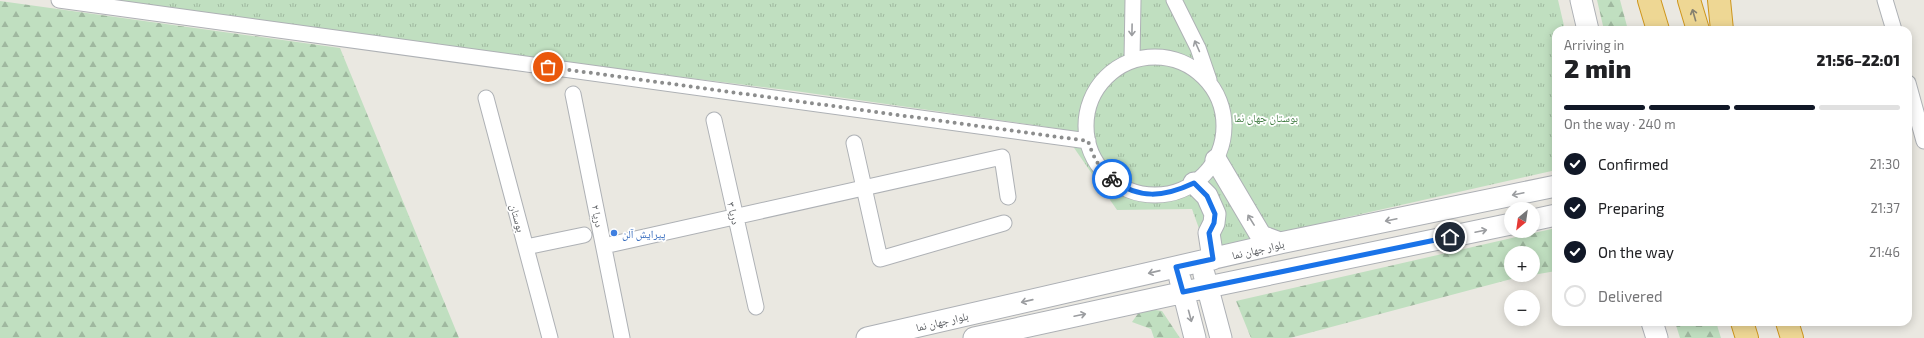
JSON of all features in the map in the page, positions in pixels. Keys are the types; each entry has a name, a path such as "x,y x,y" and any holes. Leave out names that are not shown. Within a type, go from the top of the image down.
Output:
{"highway":[{"path":"1649,0 1657,26"},
{"path":"1689,0 1697,26"},
{"path":"1719,0 1722,26"},
{"path":"1743,326 1747,338"},
{"path":"1788,326 1792,338"}],"street":[{"path":"59,0 1088,141"},
{"path":"1132,0 1132,60"},
{"path":"1174,0 1198,48 1210,83 1220,101 1225,121 1223,141 1216,160 1206,173 1194,183 1177,192 1158,195 1133,191 1121,186 1106,174 1094,159 1088,141 1086,121 1090,101 1100,84 1114,70 1132,60 1153,56 1175,59 1194,68 1210,83"},
{"path":"1569,0 1574,26"},
{"path":"1581,0 1587,26"},
{"path":"1885,0 1893,26"},
{"name":"دریا ۲","path":"573,94 622,338"},
{"name":"بوستان","path":"486,98 550,338"},
{"path":"1912,98 1924,141"},
{"name":"دریا ۳","path":"714,120 734,217 756,307"},
{"path":"854,143 880,259 1004,223"},
{"path":"604,246 1002,157 1008,197"},
{"path":"1216,160 1261,236 1280,243"},
{"path":"1194,183 1207,196 1215,214 1214,223 1209,233 1207,260 1208,287 1221,338"},
{"name":"بلوار جهان نما","path":"867,338 1280,243 1552,187"},
{"path":"1540,218 1552,216"},
{"path":"974,338 1183,292 1504,225"},
{"path":"526,248 584,235"},
{"path":"1176,267 1195,338"},
{"path":"1653,326 1657,338"}],"green space":[{"name":"بوستان جهان نما","path":"77,0 1558,0 1564,26 1552,26 1552,171 1348,217 1207,251 1192,209 1117,210 1061,129 795,91 163,13"},
{"path":"1597,0 1620,0 1627,26 1603,26"},
{"path":"0,1 340,48 459,338 0,338"},
{"path":"1552,229 1552,272 1540,274 1540,246 1504,246 1504,281 1290,338 1251,338 1236,301 1512,238 1540,238 1540,232"},
{"path":"1142,308 1162,311 1180,338 1154,338 1151,329 1132,322"},
{"path":"1676,326 1717,326 1721,338 1680,338"}],"way so far":[{"path":"548,67 1088,141 1094,159 1112,179"}],"place":[{"name":"پیرایش آلن","path":"614,233"}],"route":[{"path":"1112,179 1121,186 1139,193 1158,195 1177,192 1194,183 1207,196 1212,204 1215,214 1214,223 1209,233 1213,259 1176,267 1183,292 1450,237"}]}
